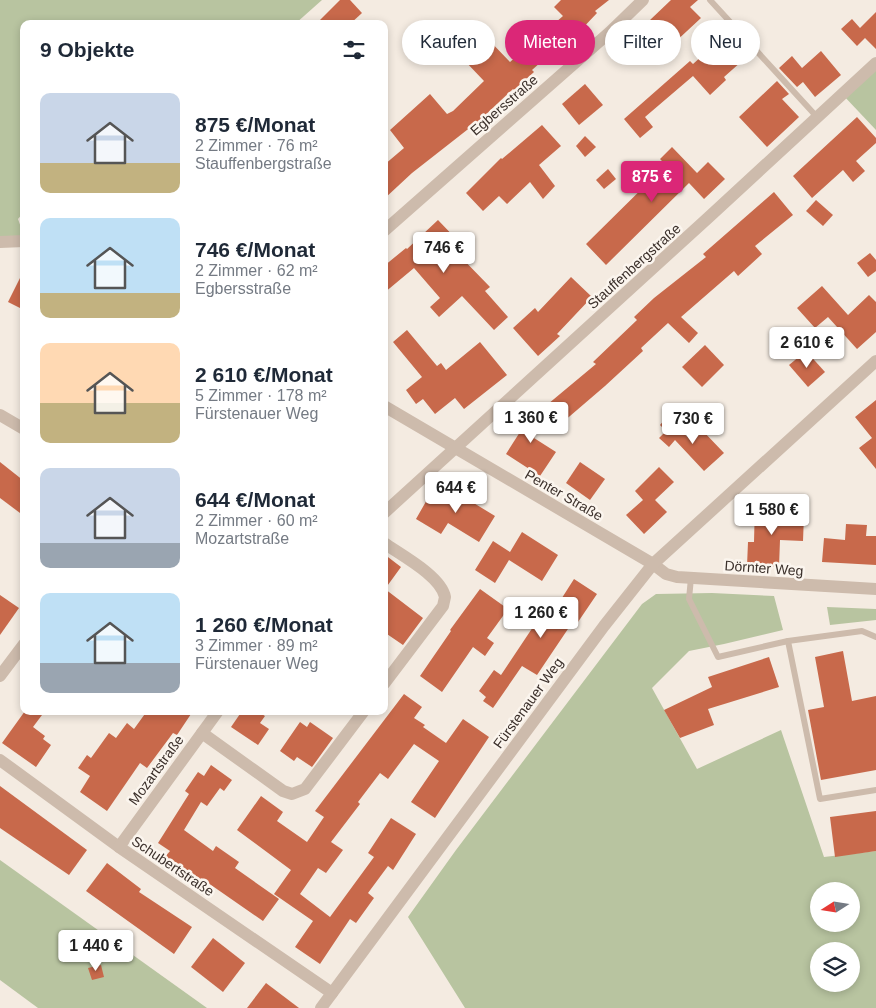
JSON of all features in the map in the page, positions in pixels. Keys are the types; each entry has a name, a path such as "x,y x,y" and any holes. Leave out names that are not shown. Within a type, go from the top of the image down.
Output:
{"street":[{"name":"Egbersstraße","path":"388,227 610,32 643,0"},
{"name":"Stauffenbergstraße","path":"454,449 876,63"},
{"path":"0,242 20,240"},
{"name":"Fürstenauer Weg","path":"321,1008 604,626 653,564 876,361"},
{"name":"Penter Straße","path":"388,408 454,449 653,564"},
{"path":"0,415 20,427"},
{"path":"388,509 454,449"},
{"path":"388,546 426,573 441,587 445,597 442,606 388,679"},
{"name":"Dörnter Weg","path":"653,564 666,574 690,578 876,589"},
{"path":"0,676 20,649"},
{"name":"Mozartstraße","path":"119,847 215,715"},
{"path":"202,733 282,791 292,794 305,789 361,715"},
{"name":"Schubertstraße","path":"0,760 119,847 332,992"}],"lane":[{"path":"710,0 817,117"},
{"path":"690,578 689,599 718,657 788,641 862,631 876,637"},
{"path":"788,641 820,799 876,790"}],"green space":[{"path":"0,0 322,0 300,20 20,20 20,217 18,219 20,237 0,242"},
{"path":"876,63 876,130 842,94"},
{"path":"712,593 774,596 783,630 689,651 652,688 697,769 781,730 824,857 876,851 876,1008 465,1008 408,917 456,850 642,604 656,594"},
{"path":"827,607 876,609 876,620 830,625"},
{"path":"0,860 207,1008 38,1008 0,980"}],"building":[{"path":"340,0 350,0 362,13 354,20 320,20"},
{"path":"561,0 609,0 595,11 597,13 590,20 558,20 563,16 554,7"},
{"path":"671,0 698,0 690,7 701,18 699,20 691,20 691,27 681,37 681,20 650,20"},
{"path":"876,12 876,49 865,38 857,46 841,29 852,19 860,28"},
{"path":"495,46 505,57 505,65 538,65 532,70 534,72 481,119 412,173 388,195 388,162 404,148 390,130 430,94 447,114 453,111 484,81 469,65 495,65"},
{"path":"821,51 841,75 815,97 803,82 797,87 779,68 792,56 802,68"},
{"path":"690,61 691,65 738,65 724,77 726,80 710,95 693,76 645,117 653,127 640,138 624,119"},
{"path":"777,81 789,94 782,99 799,117 767,147 739,117"},
{"path":"585,84 603,105 579,125 562,104"},
{"path":"857,117 876,138 876,143 856,161 865,171 853,182 843,170 812,198 793,176"},
{"path":"542,125 561,146 539,165 555,186 543,199 530,182 507,204 499,196 483,211 466,193 501,158"},
{"path":"585,136 596,147 585,157 576,146"},
{"path":"672,147 697,173 708,162 725,179 704,199 689,183 606,265 586,244 666,165 660,159"},
{"path":"608,169 616,179 604,189 596,180"},
{"path":"774,192 793,215 755,246 762,254 738,276 734,271 681,317 698,333 689,343 668,323 641,348 643,351 563,422 548,404 596,364 593,362 637,320 634,317 654,298 706,257 703,254"},
{"path":"816,200 833,215 823,226 806,211"},
{"path":"438,220 461,244 454,250 490,287 485,291 508,317 494,330 462,296 439,317 430,307 440,298 414,268 388,290 388,263 407,249"},
{"path":"870,253 876,260 876,271 868,277 857,263"},
{"path":"571,277 592,297 557,334 560,336 538,356 513,328 535,308 538,312"},
{"path":"20,278 20,308 8,302"},
{"path":"822,286 848,315 869,295 876,302 876,332 857,349 828,317 815,328 797,308"},
{"path":"407,330 437,366 441,363 446,370 480,342 507,375 464,409 455,398 435,414 423,399 416,404 406,390 422,377 393,342"},
{"path":"705,345 724,365 702,387 682,367"},
{"path":"806,351 825,372 808,387 789,365"},
{"path":"876,400 876,469 859,448 872,438 855,417"},
{"path":"527,406 546,415 534,438 556,452 540,476 506,454 527,421 520,418"},
{"path":"666,418 691,440 702,430 724,453 704,471 675,440 669,447 659,438 666,431 660,425"},
{"path":"0,462 20,478 20,513 0,498"},
{"path":"580,462 605,479 590,500 566,483"},
{"path":"659,467 674,482 655,500 667,512 644,534 626,515 643,500 635,491"},
{"path":"463,486 477,495 472,502 495,516 479,542 448,523 441,534 416,519 432,491 452,504"},
{"path":"755,503 768,504 768,513 804,515 803,541 780,540 779,567 747,566 748,542 754,542"},
{"path":"846,524 867,525 866,536 876,536 876,565 822,562 824,538 845,540"},
{"path":"522,532 558,555 542,581 509,560 495,583 475,570 493,541 510,552"},
{"path":"388,557 401,567 388,585"},
{"path":"574,579 597,594 578,622 574,620 537,675 522,666 493,708 483,701 486,697 479,691 494,670 501,675 553,597 560,601"},
{"path":"480,589 508,609 487,638 494,643 485,656 473,647 442,692 420,676"},
{"path":"388,591 423,618 403,645 388,635"},
{"path":"0,595 19,608 0,635"},
{"path":"843,651 852,701 876,696 876,770 821,780 808,710 824,707 815,657"},
{"path":"769,657 779,687 708,709 714,725 680,738 664,710 712,687 708,677"},
{"path":"404,694 422,707 414,718 425,725 423,727 446,743 463,719 489,737 435,818 411,802 439,761 414,744 388,779 380,773 358,802 360,804 331,842 343,850 326,873 318,868 300,894 330,917 374,857 368,853 391,818 416,834 393,870 388,866 368,893 374,898 356,923 350,919 320,964 295,947 313,921 274,894 291,870 237,830 261,796 283,812 277,821 307,842 324,817 315,811"},
{"path":"22,715 42,715 33,727 45,736 43,739 51,745 36,767 2,743"},
{"path":"144,715 190,715 177,735 173,733 147,768 140,763 107,811 80,792 90,776 78,768 87,755 91,758 109,733 116,738 127,723 134,729"},
{"path":"239,715 263,715 265,716 260,723 269,729 258,745 231,727"},
{"path":"300,722 307,727 310,722 333,738 312,767 297,757 294,761 280,751"},
{"path":"211,765 232,780 224,791 220,788 207,806 201,802 184,830 213,851 216,846 239,862 235,868 279,899 263,921 201,878 198,882 164,858 170,851 158,843 189,794 185,791 198,772 204,776"},
{"path":"0,786 87,850 69,875 0,828"},
{"path":"876,811 876,851 835,857 830,817"},
{"path":"107,863 141,889 139,892 192,927 174,954 86,891"},
{"path":"213,938 245,963 223,992 191,967"},
{"path":"101,965 104,977 92,980 88,968"},
{"path":"266,983 299,1008 247,1008"}]}
